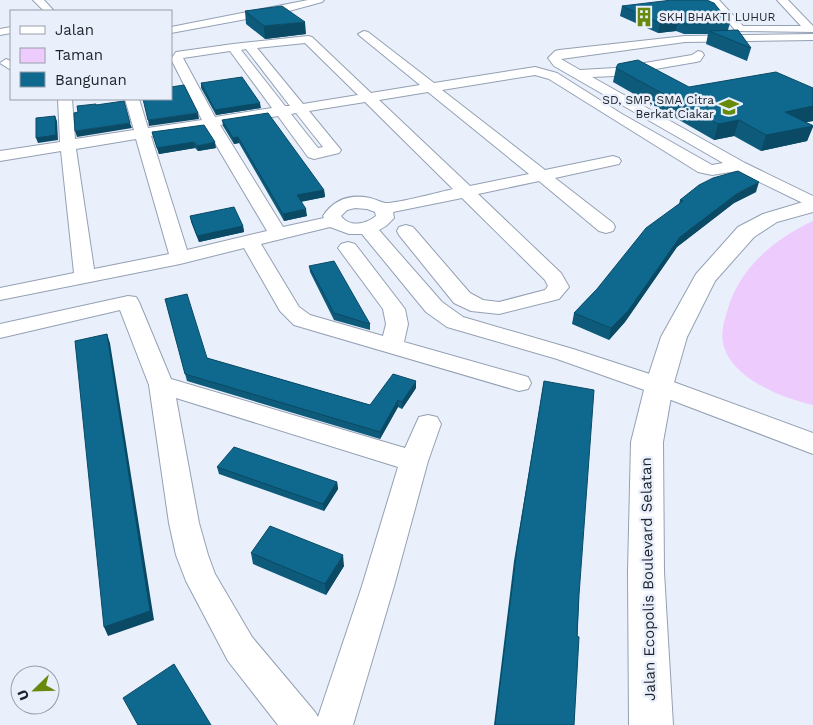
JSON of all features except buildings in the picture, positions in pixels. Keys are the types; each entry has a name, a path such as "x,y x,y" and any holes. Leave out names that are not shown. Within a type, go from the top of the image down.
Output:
{"street":[{"path":"38,0 48,10"},
{"path":"172,30 289,8 319,0"},
{"path":"714,0 740,29 810,29 782,0"},
{"path":"364,34 606,227"},
{"path":"813,37 633,45 555,56 555,61 739,166 813,204"},
{"path":"278,234 211,123 178,56 188,52 308,40 554,277 559,287 552,295 499,308 479,306 462,298 406,230"},
{"path":"579,74 615,72 696,58 699,52 685,42"},
{"path":"233,47 314,154 333,150 249,45"},
{"path":"0,156 142,135 300,107 521,72 546,73 704,169 712,170 739,166"},
{"path":"66,100 68,146 85,277"},
{"path":"132,100 180,258"},
{"path":"383,209 612,161"},
{"path":"0,294 180,258 333,221 346,228 367,228 375,226 385,218 386,214 383,209 370,203 345,204 333,212 333,221"},
{"name":"Jalan Ecopolis Boulevard Selatan","path":"651,725 646,572 647,442 659,386 674,337 704,279 746,232 770,218 813,204"},
{"path":"367,228 434,307 455,322 565,354 659,386 813,444"},
{"path":"249,240 294,315 312,324 519,383"},
{"path":"348,248 394,309 398,319 398,330 391,347"},
{"path":"0,332 128,302 161,385 184,523 192,555 202,581 240,649 302,725"},
{"path":"161,385 414,461"},
{"path":"334,725 378,586 414,461 428,424"}],"green space":[{"path":"813,221 813,405 773,392 746,376 728,355 722,335 732,296 749,269 772,246"}],"place":[{"name":"SKH BHAKTI LUHUR","path":"644,17"},
{"name":"SD, SMP, SMA Citra Berkat Ciakar","path":"729,107"}]}
